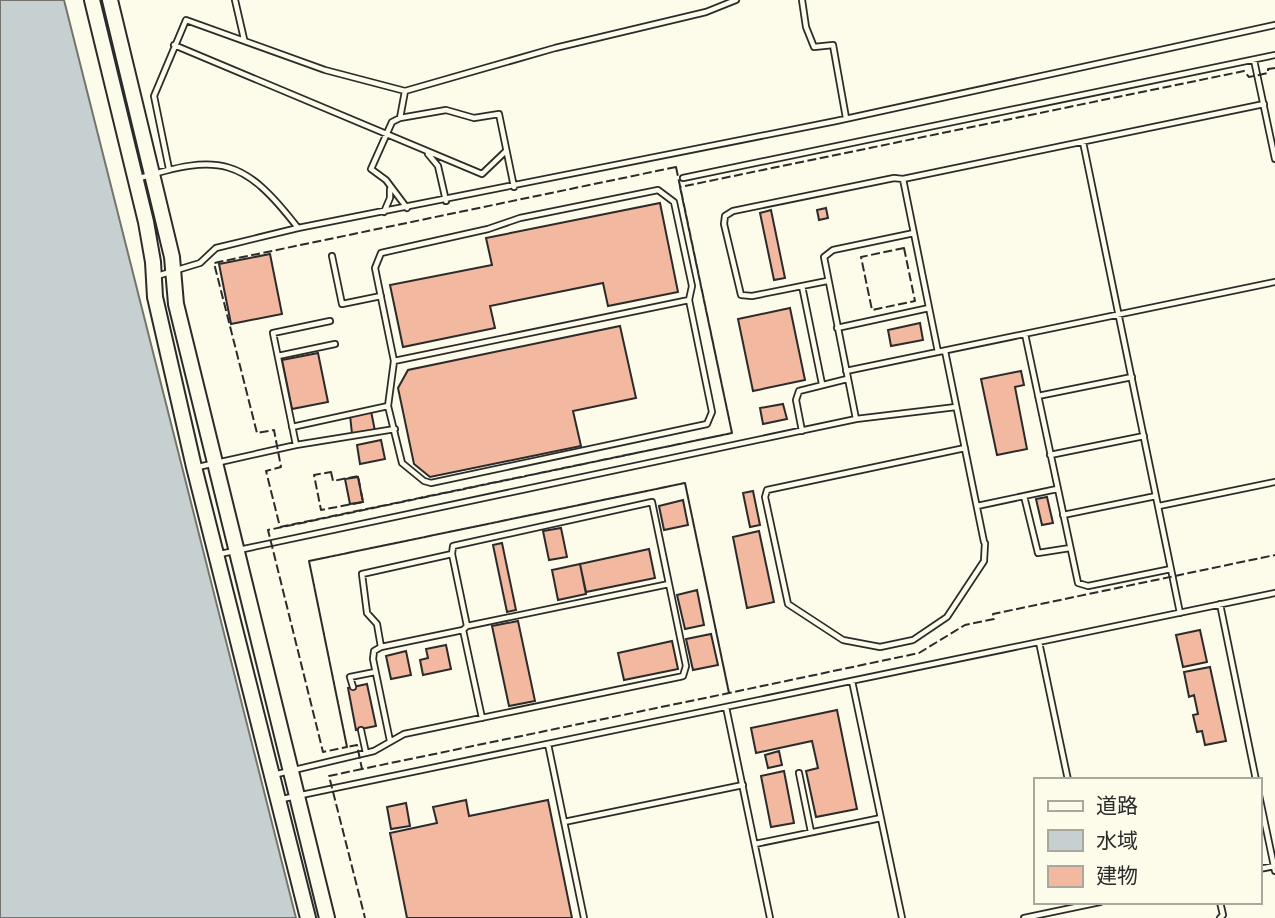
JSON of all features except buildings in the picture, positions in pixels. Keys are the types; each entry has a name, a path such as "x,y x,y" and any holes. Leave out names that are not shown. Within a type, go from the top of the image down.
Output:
{"street":[{"path":"92,0 136,179 153,262 152,278 194,468 308,918"},
{"path":"110,0 174,271 173,288 327,918"}],"lane":[{"path":"235,0 244,39"},
{"path":"169,169 155,96 186,20 325,70 405,91 555,48 706,12 736,0"},
{"path":"802,0 806,27 814,47 833,45 846,119"},
{"path":"152,278 200,264 216,248 298,228 446,201 846,119 1275,25"},
{"path":"174,46 482,174 506,151"},
{"path":"683,178 1275,55"},
{"path":"1254,60 1275,159"},
{"path":"400,118 405,91"},
{"path":"827,281 749,297 740,293 724,222 727,214 1264,104"},
{"path":"408,208 386,180 371,169 392,122 400,118 446,110 474,118 499,114 514,187"},
{"path":"1083,142 1180,613"},
{"path":"427,152 438,166 446,201"},
{"path":"136,179 202,162 219,163 256,181 276,200 298,228"},
{"path":"903,179 929,308 956,407 965,448 977,506 985,542 984,561 947,617 914,640 880,647 844,640 787,602 765,496 767,490 965,448"},
{"path":"384,212 390,198 390,188"},
{"path":"658,190 674,202 692,286 689,299 712,412 710,420 703,426 429,483 402,463 388,406 394,361 381,296 375,264 384,251 488,229 520,218 658,190"},
{"path":"856,419 824,260 830,251 914,233"},
{"path":"332,256 342,304 381,296"},
{"path":"846,371 1275,282"},
{"path":"802,286 822,384"},
{"path":"394,361 689,299"},
{"path":"837,327 929,308"},
{"path":"296,445 273,333 330,321"},
{"path":"1025,334 1076,580 1084,586 1171,569"},
{"path":"278,356 335,344"},
{"path":"1038,396 1132,377"},
{"path":"802,431 797,395 803,388 848,379"},
{"path":"292,427 388,406"},
{"path":"215,555 856,419 956,407"},
{"path":"194,468 296,445 394,429"},
{"path":"1050,455 1144,436"},
{"path":"1158,506 1275,482"},
{"path":"977,506 1057,489"},
{"path":"1024,496 1038,553 1070,548"},
{"path":"1063,516 1156,496"},
{"path":"272,775 366,753 404,734 482,718 683,676 686,668 652,502 460,542 453,546 452,554 482,718"},
{"path":"382,647 377,624 367,613 360,582 362,574 452,554"},
{"path":"390,742 373,653 382,647 669,584"},
{"path":"278,800 1275,593"},
{"path":"1220,604 1256,778"},
{"path":"1039,642 1068,778"},
{"path":"353,687 350,677 375,672"},
{"path":"852,681 902,918"},
{"path":"726,707 770,918"},
{"path":"361,730 366,753"},
{"path":"548,744 584,918"},
{"path":"799,773 811,832"},
{"path":"564,822 743,785"},
{"path":"1261,804 1275,868"},
{"path":"755,844 881,818"},
{"path":"1024,918 1090,904"}],"water":[{"path":"0,0 64,0 296,918 0,918"}],"fence":[{"path":"1275,68 1268,69 1268,73 1249,77 1244,71 680,187 732,433 268,530 323,752 347,747 309,561 685,483 729,693 919,653 965,625 994,619 993,614 1275,555"},
{"path":"676,167 732,433 280,527 266,471 281,467 274,430 257,433 214,263 676,167"},
{"path":"904,248 915,301 872,310 861,257 904,248"},
{"path":"331,472 333,481 358,476 363,502 321,510 314,475 331,472"},
{"path":"685,483 729,693 362,769 357,745 347,747 309,561 685,483"},
{"path":"362,769 329,776 365,918"}]}
